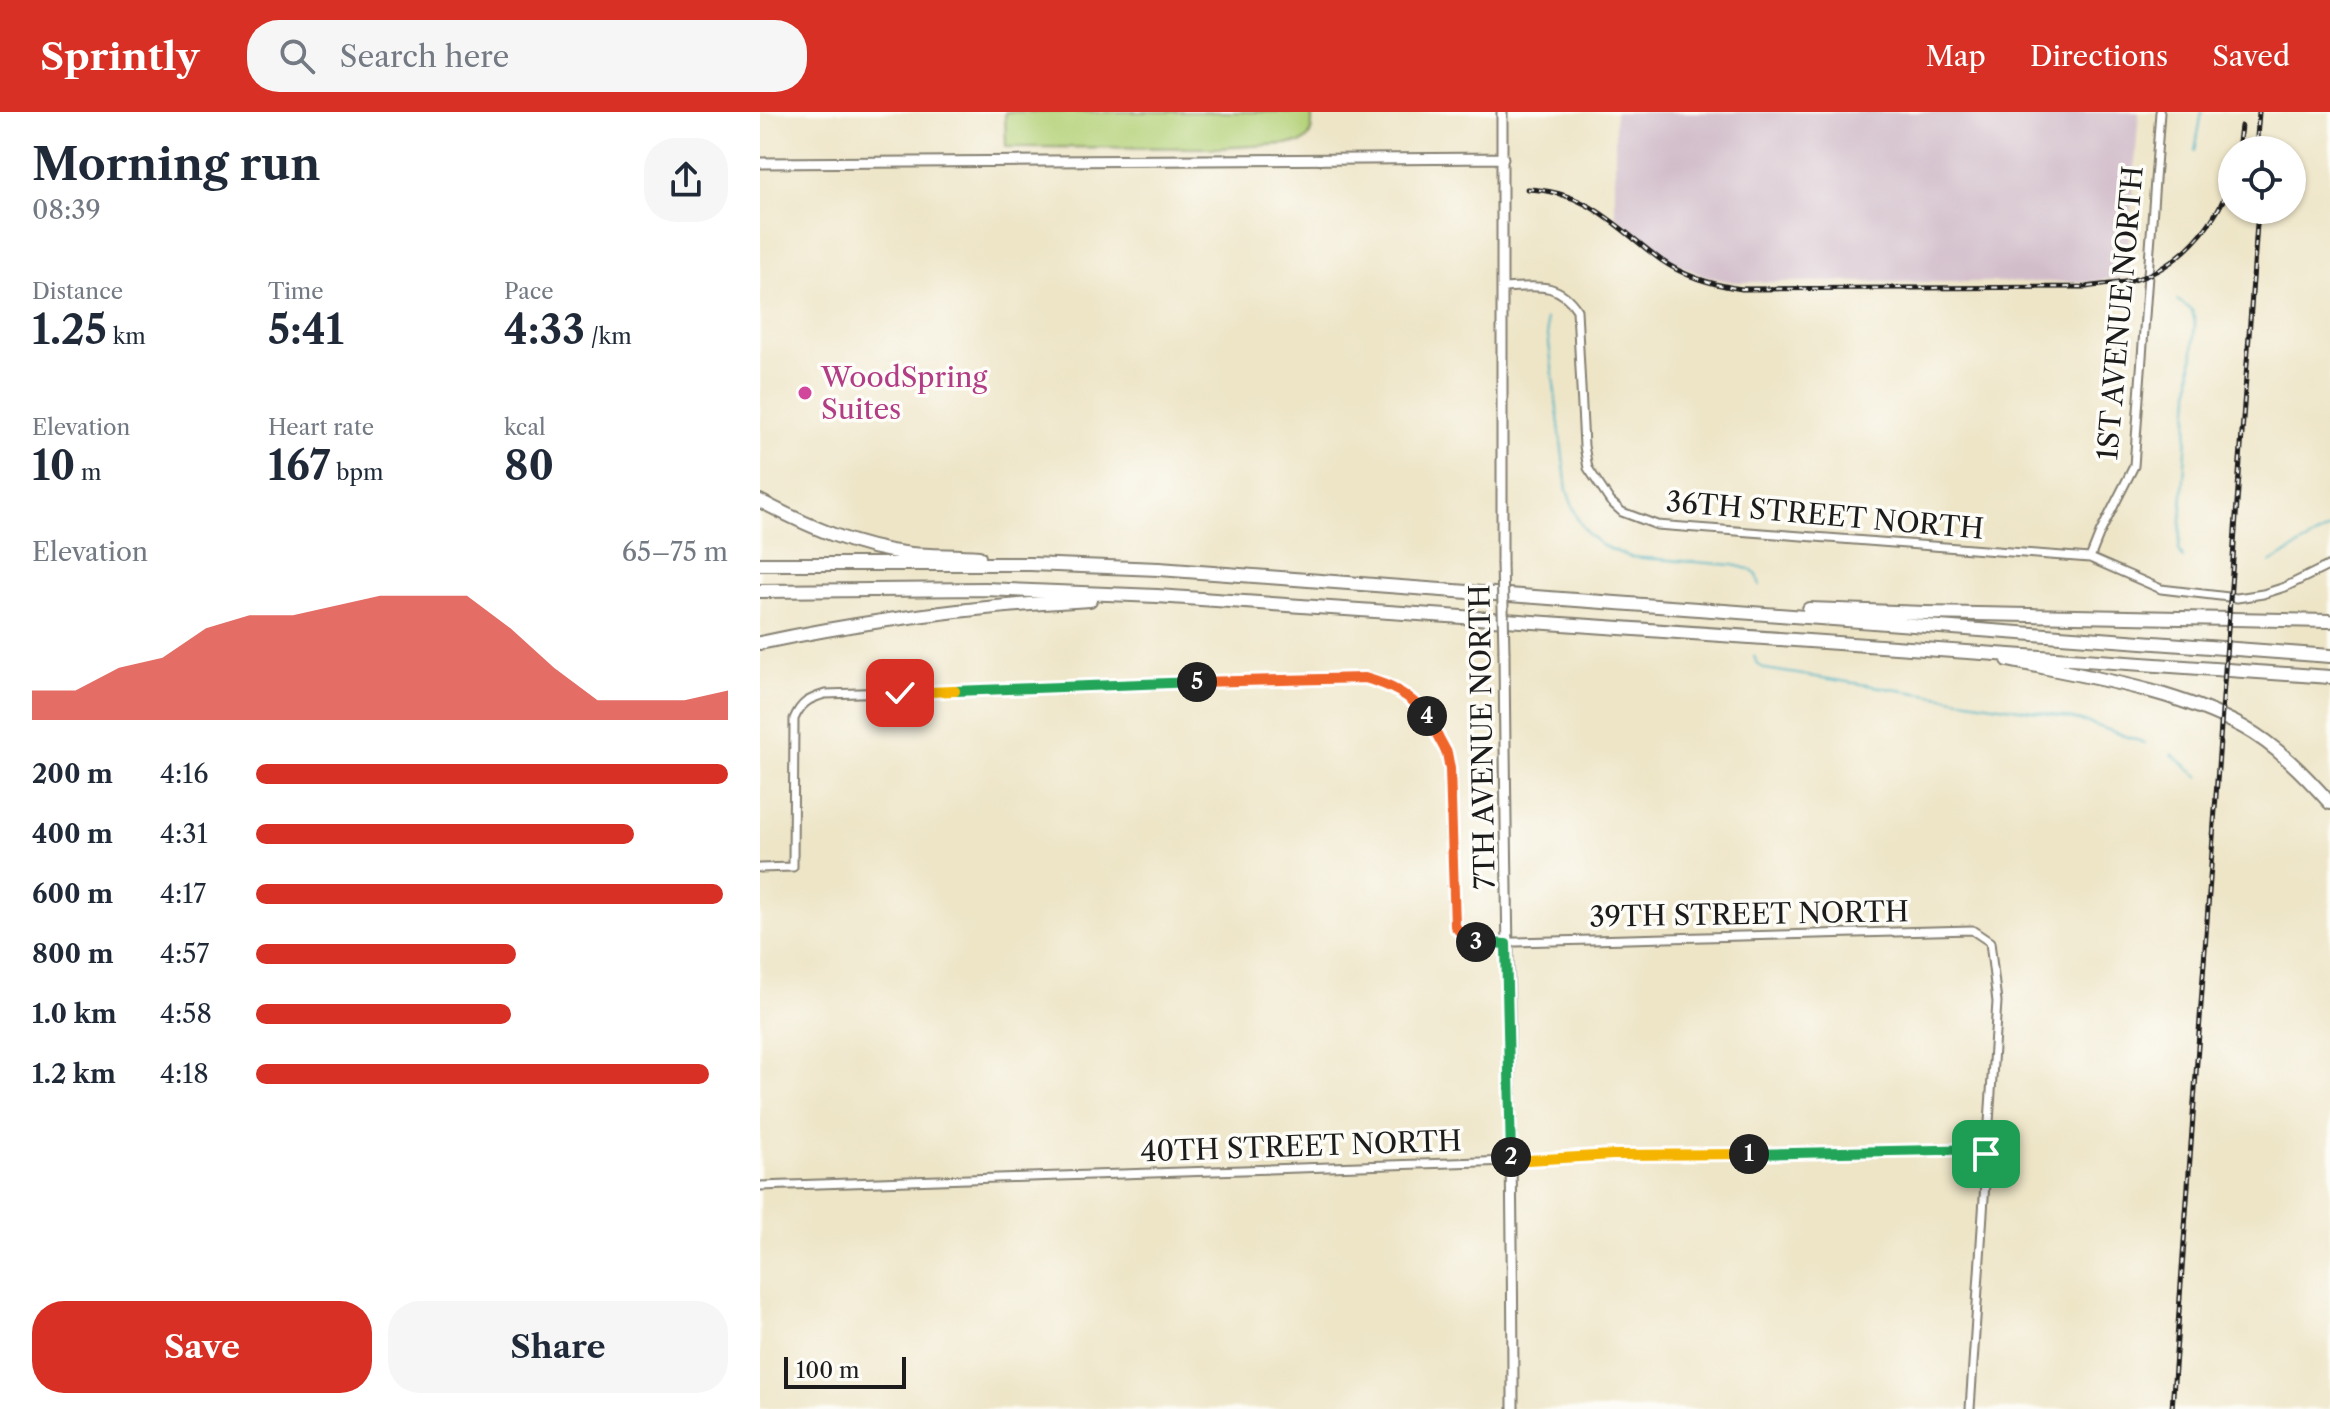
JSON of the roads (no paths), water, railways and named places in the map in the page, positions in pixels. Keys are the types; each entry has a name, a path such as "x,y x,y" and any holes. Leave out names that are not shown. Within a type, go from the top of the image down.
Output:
{"highway":[{"path":"760,501 810,528 883,550 1030,564"},
{"path":"760,564 1030,564 1159,569 2330,656"},
{"path":"760,591 985,589 1157,596 2330,677"},
{"path":"760,643 967,610 1027,603 1157,596"},
{"path":"1726,611 1814,609 2330,621"},
{"path":"1965,650 2168,695 2243,727 2292,764 2330,803"}],"street":[{"name":"7TH AVENUE NORTH","path":"1502,112 1502,563 1513,1409"},
{"name":"1ST AVENUE NORTH","path":"2090,558 2134,466 2160,112"},
{"path":"760,163 1503,158"},
{"name":"36TH STREET NORTH","path":"1502,288 1558,289 1569,297 1577,310 1584,446 1588,468 1610,501 1622,512 1638,519 1657,525 2090,558 2161,589 2237,598 2263,594 2330,565"},
{"name":"36TH STREET NORTH","path":"2314,572 2330,557"},
{"name":"39TH STREET NORTH","path":"760,868 793,867 794,719 800,705 811,698 825,694 1365,678 1408,695 1437,731 1447,753 1455,926 1463,936 1479,943 1972,930 1990,942 1997,1002 1987,1149"},
{"path":"1970,1409 1987,1149"},
{"name":"40TH STREET NORTH","path":"760,1186 1613,1155 1987,1149"}],"waterway":[{"path":"2195,151 2202,112"},
{"path":"2177,300 2192,310 2195,322 2179,550 2183,558"},
{"path":"1546,319 1567,490 1577,518 1588,534 1603,546 1630,557 1749,569 1757,575 1760,586"},
{"path":"2270,563 2330,528"},
{"path":"1754,656 1757,664 1765,669 2051,714 2089,723 2145,743"},
{"path":"2172,754 2199,777"}],"railway":[{"path":"2257,136 2259,112"},
{"path":"2240,136 2241,126"},
{"path":"1527,189 1567,196 1600,213 1670,266 1700,279 1742,289 2086,287 2130,281 2148,275 2180,255 2194,242 2218,209"},
{"path":"2172,1409 2257,224"}],"place":[{"name":"WoodSpring Suites","path":"805,393"}]}
